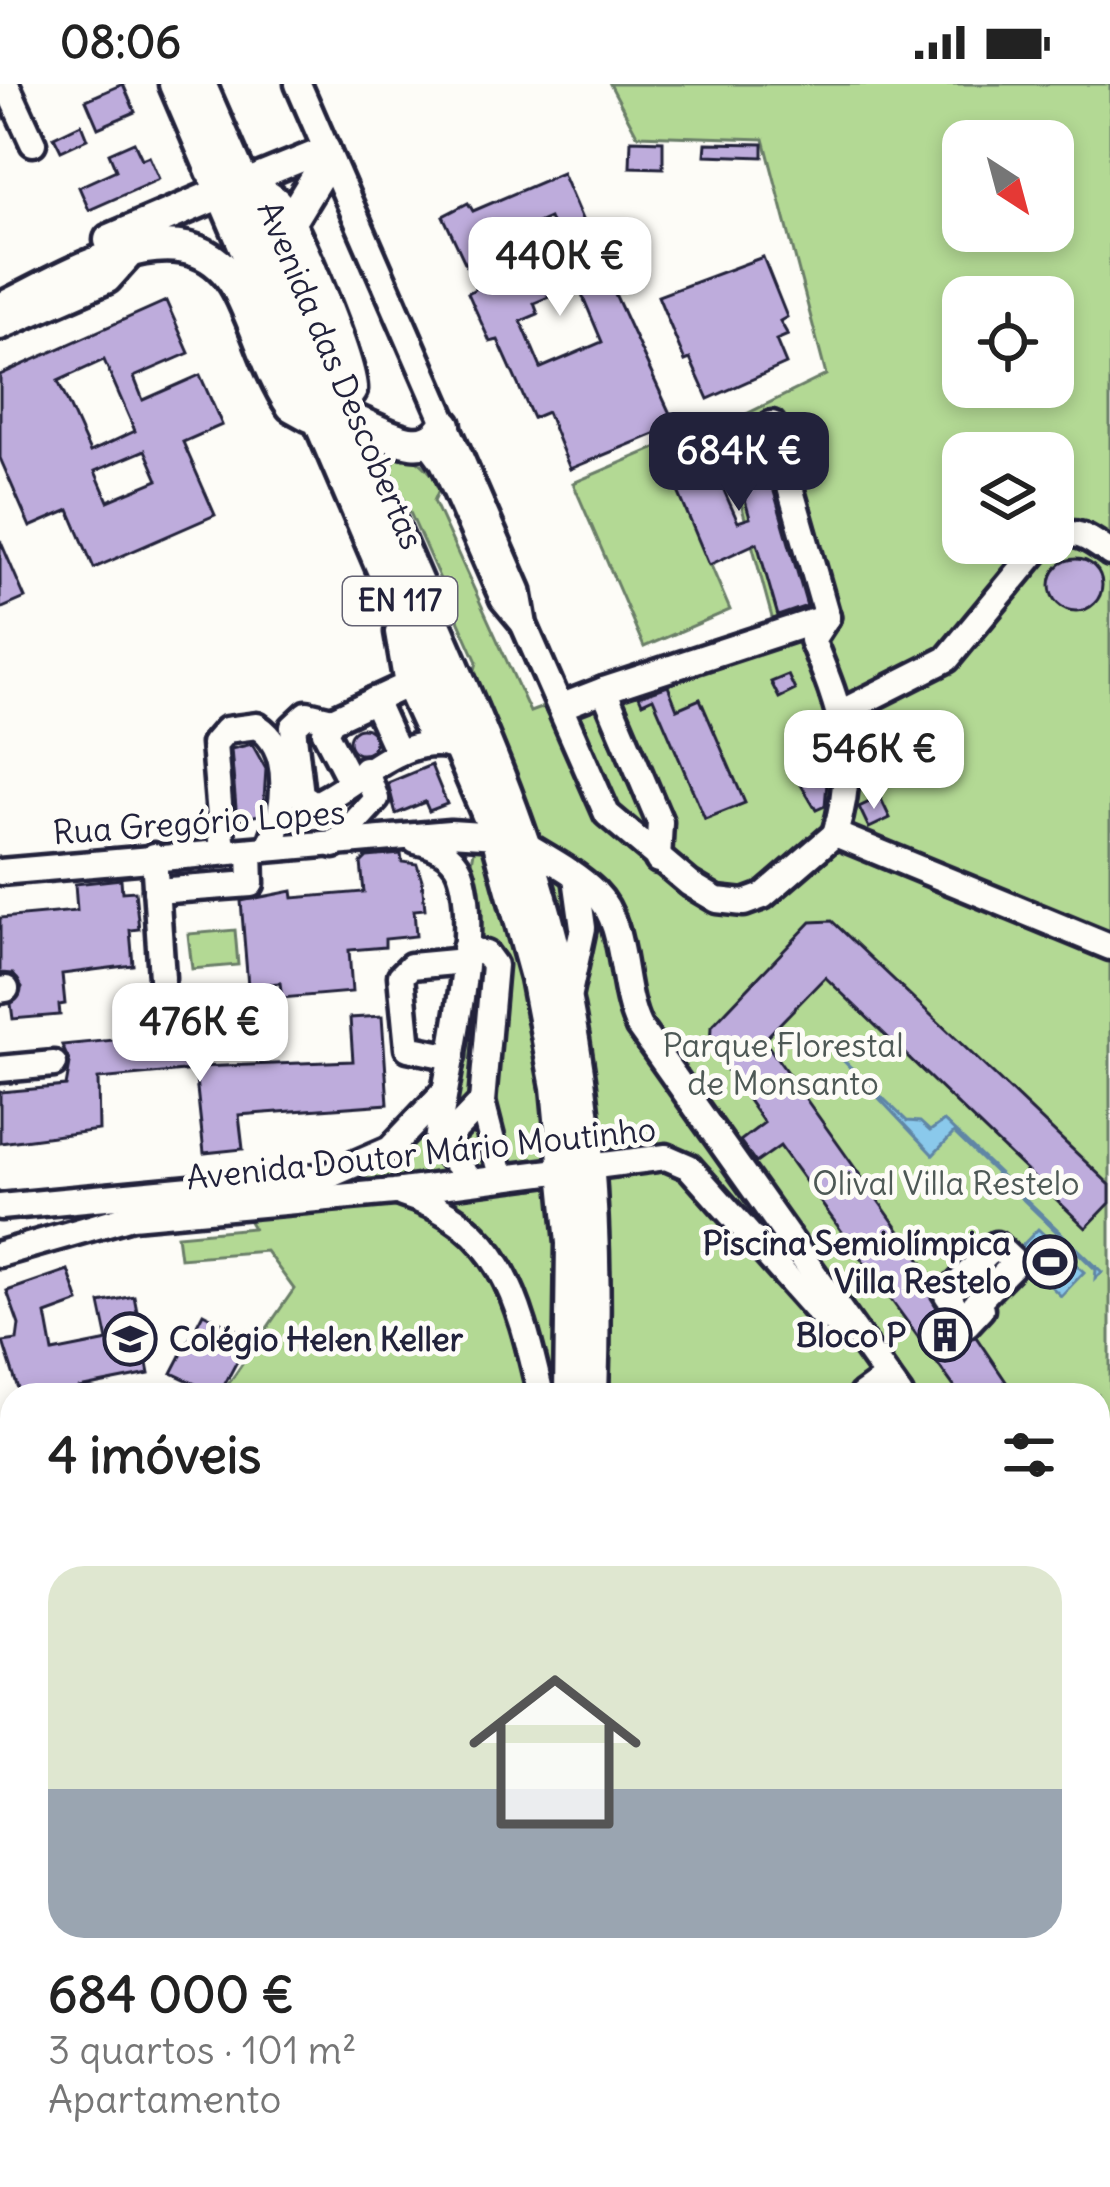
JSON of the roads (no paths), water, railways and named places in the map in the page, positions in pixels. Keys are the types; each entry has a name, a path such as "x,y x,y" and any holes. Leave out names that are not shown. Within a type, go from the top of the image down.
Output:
{"main road":[{"name":"Avenida das Descobertas","path":"175,84 233,188 333,414 387,572 465,751 566,1006 591,1383"},
{"name":"Avenida das Descobertas","path":"200,84 233,188 246,248 379,496 491,754 498,837 578,1166 570,1383"},
{"path":"289,223 320,172 324,150"},
{"path":"0,288 97,265 233,188 276,203 289,223 349,370 351,390 333,414"},
{"path":"0,309 136,248 192,249 216,263 236,286 286,398 300,412 333,414 417,445 437,434"},
{"path":"236,286 246,248"},
{"path":"379,496 379,464 395,438"}],"street":[{"path":"6,84 33,143"},
{"path":"298,84 437,434 443,462 503,599 524,625 607,814 658,860 717,900 744,903 781,884 836,834 847,796 842,712 812,640 827,617 772,424"},
{"path":"233,188 324,150"},
{"path":"0,327 97,265"},
{"path":"1074,532 1110,553"},
{"path":"842,712 947,658 1025,564"},
{"path":"387,572 386,601 404,651 407,685 434,744"},
{"path":"560,707 827,617"},
{"path":"334,845 376,799 325,732 332,720 407,685"},
{"path":"604,690 660,822 658,860"},
{"path":"374,700 398,753"},
{"path":"332,720 307,714 293,727 301,795 315,804 346,791 358,776 398,753 434,744 465,751"},
{"path":"157,891 251,884 260,849 284,813 278,750 257,726 226,730 214,744 223,852"},
{"path":"836,834 1110,947"},
{"path":"462,884 476,845 498,837 576,877 598,894 609,915 630,1008 639,1027 891,1383"},
{"name":"Rua Gregório Lopes","path":"0,872 154,856 498,837"},
{"path":"404,839 444,851 457,866 462,884 465,955 437,1142 470,1180"},
{"path":"154,856 162,978"},
{"path":"566,1006 583,928 576,877"},
{"path":"452,1057 408,1048 401,976 411,966 486,954 494,965 482,1102 501,1176"},
{"path":"0,1069 54,1064"},
{"name":"Avenida Doutor Mário Moutinho","path":"0,1207 303,1181 378,1156 418,1125 443,1093"},
{"path":"455,1130 482,1102"},
{"path":"378,1156 361,1178 386,1192 455,1214 488,1246 537,1383"},
{"name":"Avenida Doutor Mário Moutinho","path":"0,1254 132,1216 386,1192 666,1157 689,1168 817,1311 854,1333"}],"water":[{"path":"840,1057 907,1121 920,1122 930,1131 944,1121 1102,1272 1095,1279 1096,1270 954,1133 933,1155"},
{"name":"Piscina Semiolímpica Villa Restelo","path":"1038,1229 1084,1272 1061,1296 1016,1252"}],"place":[{"name":"Piscina Semiolímpica Villa Restelo","path":"1050,1262"},
{"name":"Bloco P","path":"945,1335"},
{"name":"Colégio Helen Keller","path":"130,1339"}],"park label":[{"name":"Parque Florestal de Monsanto","path":"783,1064"},
{"name":"Olival Villa Restelo","path":"946,1183"}]}
